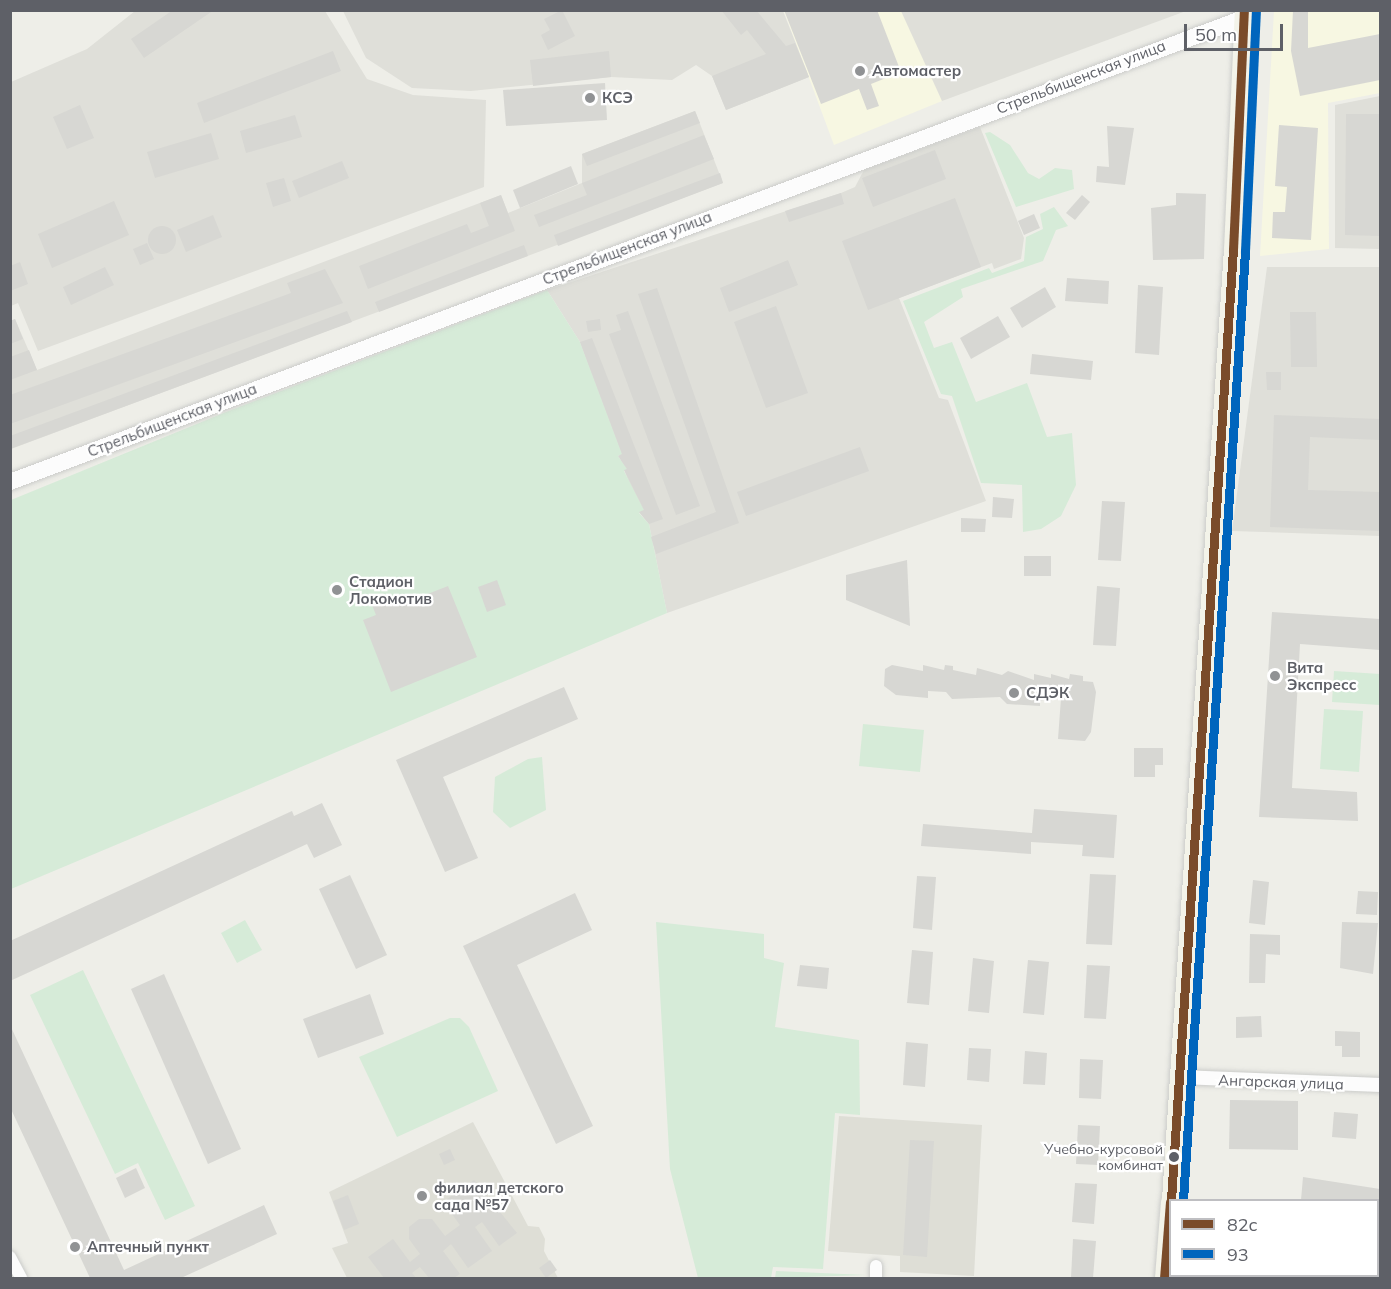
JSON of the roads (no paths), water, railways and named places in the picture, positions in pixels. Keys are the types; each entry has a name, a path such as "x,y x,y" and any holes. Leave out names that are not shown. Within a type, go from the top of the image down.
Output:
{"main road":[{"name":"Стрельбищенская улица","path":"10,482 1244,14"},
{"path":"1171,1199 1181,1077 1244,14"},
{"path":"1164,1278 1169,1223"}],"street":[{"name":"Ангарская улица","path":"1181,1077 1380,1085"},
{"path":"10,1257 21,1278"}],"place":[{"name":"Автомастер","path":"860,71"},
{"name":"КСЭ","path":"590,98"},
{"name":"Стадион Локомотив","path":"337,590"},
{"name":"Вита Экспресс","path":"1275,676"},
{"name":"СДЭК","path":"1014,693"},
{"name":"Учебно-курсовой комбинат","path":"1174,1157"},
{"name":"филиал детского сада №57","path":"422,1196"},
{"name":"Аптечный пункт","path":"75,1247"}]}
